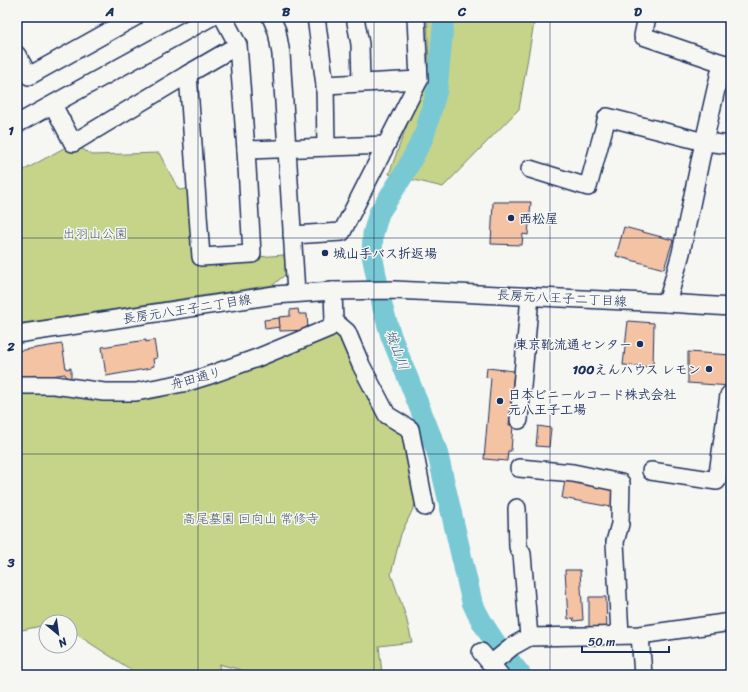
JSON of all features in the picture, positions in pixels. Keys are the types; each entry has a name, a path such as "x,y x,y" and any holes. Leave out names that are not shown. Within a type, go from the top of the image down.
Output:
{"street":[{"path":"17,55 29,76 135,17"},
{"path":"17,124 211,17"},
{"path":"188,74 201,257 252,254 238,45 223,17"},
{"path":"271,17 277,31 279,43 296,293"},
{"path":"316,17 325,84 326,147"},
{"path":"355,17 360,44 360,82"},
{"path":"292,235 342,232 420,80 416,17"},
{"path":"647,17 642,36 726,64 704,142 681,253 667,303"},
{"path":"53,105 73,143 238,45"},
{"path":"325,84 420,80"},
{"path":"530,168 588,187 607,117 704,142 731,145"},
{"path":"246,150 386,145"},
{"path":"333,290 334,321 347,332 361,365 387,415 410,428 425,507"},
{"name":"長房元八王子二丁目線","path":"17,334 296,293 333,290 394,290 731,307"},
{"path":"520,420 530,296"},
{"name":"舟田通り","path":"17,385 54,384 104,392 136,392 188,382 283,348 329,328 334,321"},
{"path":"651,471 718,481 729,395 731,395"},
{"path":"519,468 573,473 621,483 620,524 615,542 620,635"},
{"path":"517,508 518,547 522,554 529,637"},
{"path":"493,666 513,646 529,637 640,635 731,622"},
{"path":"640,635 643,675"}],"shaded area":[{"path":"219,663 260,675 220,675"}],"green space":[{"path":"427,17 535,17 519,109 443,187 389,174 429,64"},
{"name":"出羽山公園","path":"73,143 92,155 159,153 179,190 196,188 201,257 257,257 284,255 286,274 273,285 17,324 17,174"},
{"name":"高尾墓園 回向山 常修寺","path":"340,326 408,432 423,488 401,534 391,574 406,617 412,642 379,646 382,673 367,675 260,675 219,664 220,675 134,675 133,671 78,635 78,614 38,614 38,627 17,631 17,385 136,392"}],"building":[{"name":"西松屋","path":"493,202 531,202 528,235 523,234 522,245 491,244"},
{"path":"624,227 673,240 664,269 616,256"},
{"path":"298,309 299,314 307,314 308,330 280,331 279,317 290,316 290,310"},
{"path":"279,318 280,327 265,329 264,320"},
{"name":"東京靴流通センター","path":"628,321 654,323 653,367 623,365"},
{"path":"146,340 146,342 154,340 157,358 153,359 154,366 151,368 106,376 102,347"},
{"path":"62,344 66,369 71,368 71,378 67,379 65,374 37,378 37,375 17,378 17,351"},
{"name":"100えんハウス レモン","path":"688,352 731,355 731,386 688,383"},
{"name":"日本ビニールコード株式会社 元八王子工場","path":"487,368 514,371 509,425 513,425 511,451 508,451 507,461 484,459 491,378 486,377"},
{"path":"538,426 551,428 549,447 536,446"},
{"path":"565,480 615,488 611,507 562,498"},
{"path":"565,570 580,570 583,620 574,621 573,618 568,619"},
{"path":"589,597 606,597 607,632 589,629"}],"waterway":[{"name":"城山川","path":"444,17 437,90 424,136 404,174 379,213 373,234 372,255 383,309 391,336 437,451 472,602 500,649 521,675"}],"place":[{"name":"西松屋","path":"511,218"},
{"name":"城山手バス折返場","path":"325,253"},
{"name":"東京靴流通センター","path":"640,344"},
{"name":"100えんハウス レモン","path":"709,369"},
{"name":"日本ビニールコード株式会社 元八王子工場","path":"500,401"}]}
